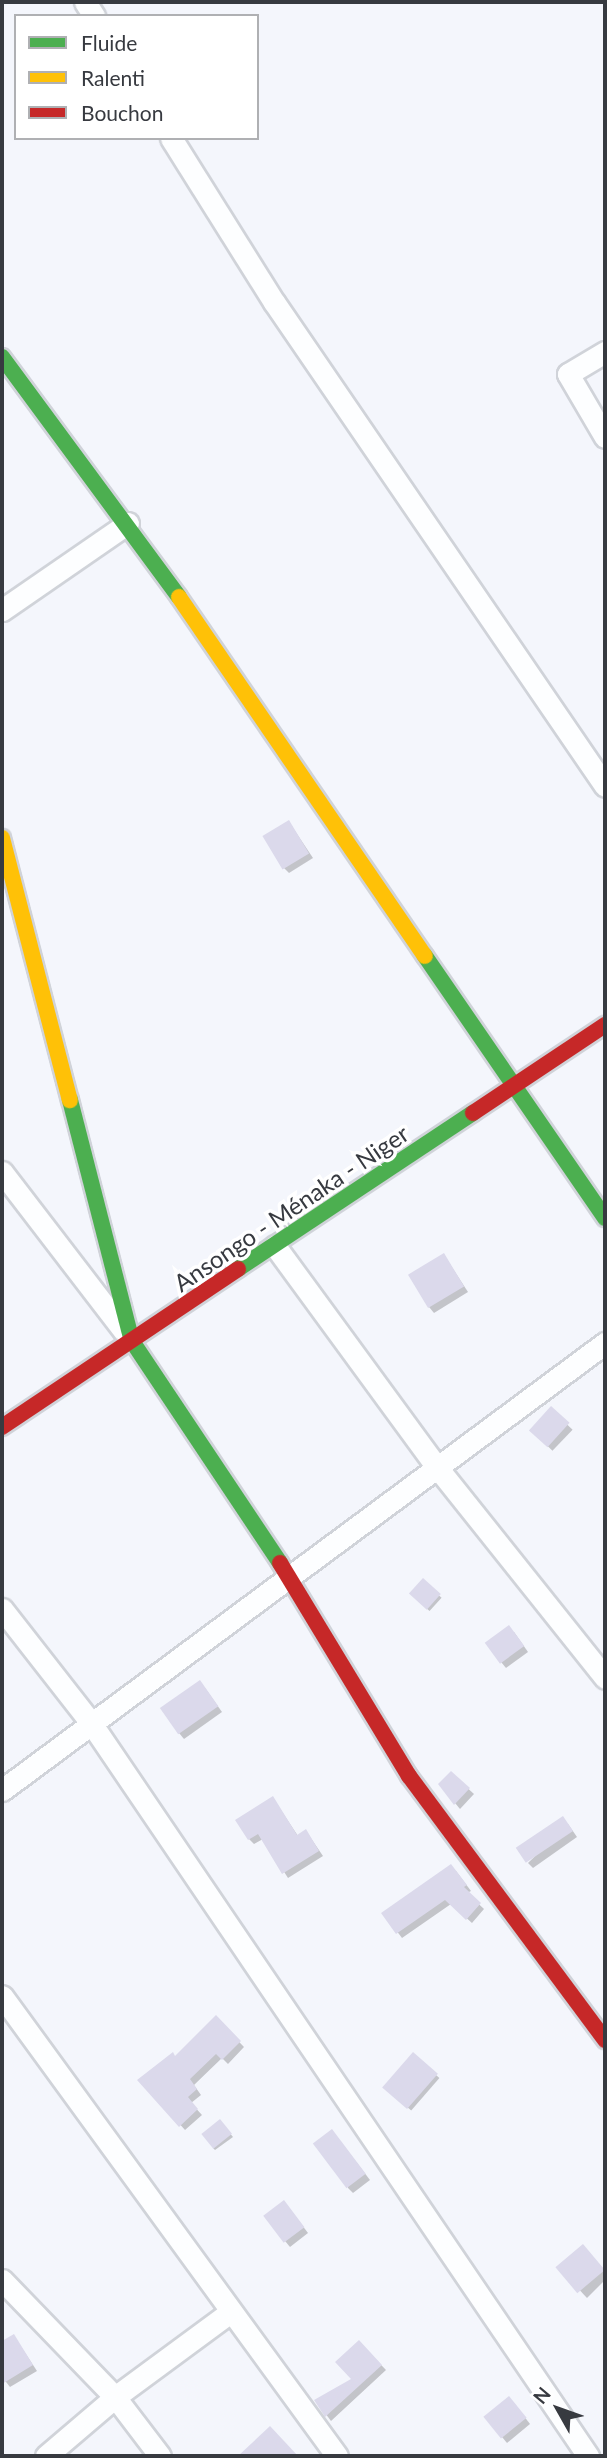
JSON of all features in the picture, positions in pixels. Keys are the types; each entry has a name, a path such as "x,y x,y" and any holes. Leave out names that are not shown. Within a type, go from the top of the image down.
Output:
{"street":[{"path":"172,140 274,302 605,786"},
{"path":"605,352 568,374 605,437"},
{"path":"2,358 128,523 605,1217"},
{"path":"2,610 128,523"},
{"path":"2,838 131,1341"},
{"name":"Ansongo - Ménaka - Niger","path":"2,1427 605,1025"},
{"path":"2,1172 131,1341 287,1574 409,1776 605,2040"},
{"path":"275,1246 436,1466 605,1678"},
{"path":"2,1790 287,1574 605,1343"},
{"path":"2,1609 91,1723 587,2456"},
{"path":"2,1996 229,2313 337,2456"},
{"path":"2,2280 115,2397 160,2456"},
{"path":"46,2456 115,2397 229,2313"}],"building":[{"path":"289,820 309,853 283,869 262,836"},
{"path":"444,1253 464,1286 428,1308 408,1275"},
{"path":"551,1406 570,1423 547,1447 529,1431"},
{"path":"423,1578 441,1594 427,1610 409,1594"},
{"path":"509,1625 524,1646 500,1664 485,1643"},
{"path":"200,1680 218,1706 178,1734 160,1708"},
{"path":"451,1771 470,1788 454,1805 438,1784"},
{"path":"273,1796 297,1835 306,1829 319,1851 282,1874 258,1834 248,1840 235,1820"},
{"path":"563,1816 573,1831 526,1863 516,1848"},
{"path":"451,1864 467,1885 464,1887 481,1903 466,1920 445,1900 396,1934 381,1913"},
{"path":"216,2015 241,2041 222,2060 216,2054 190,2079 197,2089 188,2097 198,2109 179,2127 137,2080 173,2052 175,2056"},
{"path":"413,2052 438,2074 407,2109 382,2087"},
{"path":"220,2119 232,2134 213,2149 201,2134"},
{"path":"332,2129 366,2174 347,2188 313,2143"},
{"path":"284,2200 304,2227 284,2243 263,2216"},
{"path":"583,2244 605,2270 577,2293 555,2267"},
{"path":"14,2334 33,2365 2,2384 2,2341"},
{"path":"359,2340 382,2365 325,2417 314,2400 351,2379 335,2362"},
{"path":"509,2396 527,2418 501,2439 483,2417"},
{"path":"270,2426 298,2456 238,2456"}],"traffic: fast":[{"path":"2,357 179,597"},
{"path":"425,956 605,1218"},
{"path":"70,1100 132,1341 280,1563"},
{"path":"238,1269 473,1113"}],"traffic: slow":[{"path":"179,597 425,956"},
{"path":"2,838 70,1100"}],"traffic: jam":[{"path":"473,1113 605,1025"},
{"path":"2,1427 238,1269"},
{"path":"280,1563 409,1776 605,2040"}]}
